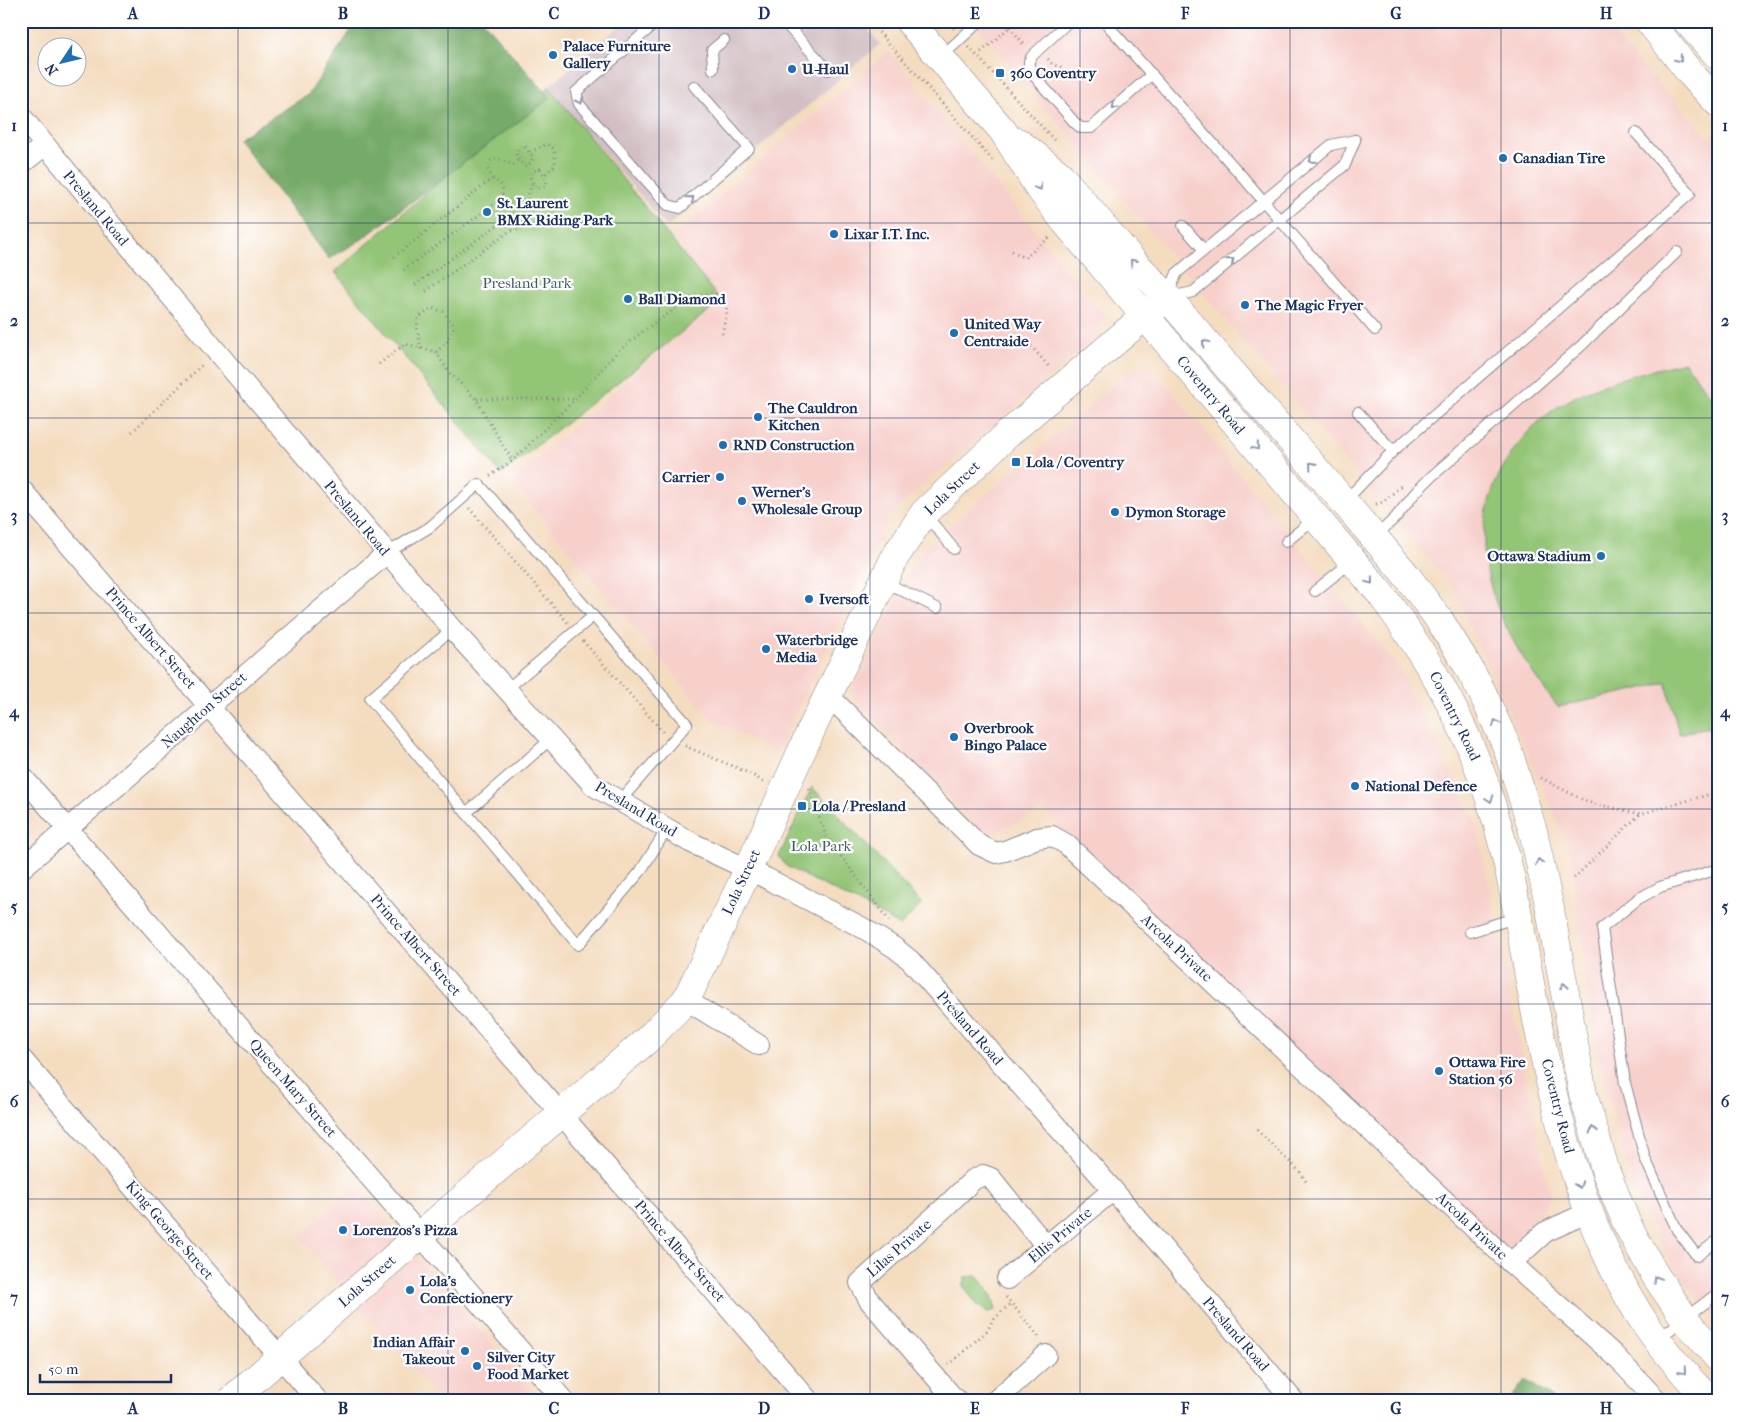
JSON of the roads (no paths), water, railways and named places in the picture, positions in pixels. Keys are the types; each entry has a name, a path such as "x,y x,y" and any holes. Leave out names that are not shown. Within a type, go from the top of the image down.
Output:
{"main road":[{"name":"Coventry Road","path":"909,21 1003,131 1039,188 1066,223 1353,561 1395,613 1418,647 1462,724 1480,768 1494,809 1519,917 1556,1035 1590,1121 1616,1198 1640,1249 1668,1296 1718,1358"},
{"path":"1648,21 1691,74 1718,103"},
{"path":"1687,21 1718,56"},
{"name":"Coventry Road","path":"1003,131 1060,175 1374,537 1407,576 1453,640 1482,692 1506,747 1534,840 1550,909 1556,1035 1570,1157 1589,1212 1610,1263 1637,1312 1657,1340 1710,1401"},
{"name":"Lola Street","path":"230,1401 648,1039 686,1000 828,695 895,557 924,513 1022,420 1166,298"},
{"path":"1316,518 1344,502"}],"street":[{"name":"Presland Road","path":"21,116 44,146 387,553 452,629 594,786 690,842 748,869 862,928 895,948 910,960 1294,1401"},
{"path":"21,164 44,146"},
{"name":"Prince Albert Street","path":"21,489 809,1401"},
{"name":"Naughton Street","path":"21,868 387,553"},
{"name":"Arcola Private","path":"828,695 979,846 996,853 1037,838 1052,836 1066,844 1511,1263 1613,1354 1658,1401"},
{"name":"Queen Mary Street","path":"21,775 564,1401"},
{"path":"686,1000 759,1045"},
{"name":"King George Street","path":"21,1058 318,1401"},
{"name":"Lilas Private","path":"958,1401 868,1300 860,1283 973,1180 982,1175 991,1178 1046,1246"},
{"name":"Ellis Private","path":"1007,1279 1112,1190"},
{"name":"Arcola Private","path":"1511,1263 1545,1232 1589,1212"},
{"path":"995,1401 1046,1355"}],"lane":[{"path":"658,21 576,92 579,104 668,205 680,208 749,148 694,86"},
{"path":"783,21 828,70"},
{"path":"941,57 980,21"},
{"path":"1069,21 1032,56 1029,61 1029,70 1074,123 1081,128 1091,128 1152,74"},
{"path":"1104,21 1375,330"},
{"path":"714,69 712,50 724,40"},
{"path":"1344,502 1393,451 1690,194 1636,134"},
{"path":"1355,140 1344,165 1193,292 1166,298 1177,273 1204,250 1330,145 1355,140"},
{"path":"1183,226 1204,250"},
{"path":"1374,537 1432,476 1581,346 1678,252"},
{"path":"1358,412 1393,451"},
{"path":"387,553 430,527 479,484 687,724 620,801"},
{"path":"924,513 954,549"},
{"path":"1286,542 1316,518"},
{"path":"1315,591 1353,561"},
{"path":"884,581 937,608"},
{"path":"507,689 594,616"},
{"path":"452,629 370,699 578,945 640,872 667,829"},
{"path":"466,812 551,739"},
{"path":"1718,869 1660,886 1638,899 1602,928 1625,1083 1645,1158 1677,1230 1697,1256 1718,1240"},
{"path":"1470,932 1519,917"},
{"path":"1657,1340 1718,1293"}],"place":[{"name":"Palace Furniture Gallery","path":"553,55"},
{"name":"U-Haul","path":"792,69"},
{"name":"360 Coventry","path":"1000,73"},
{"name":"Canadian Tire","path":"1503,158"},
{"name":"St. Laurent BMX Riding Park","path":"487,212"},
{"name":"Lixar I.T. Inc.","path":"834,234"},
{"name":"Ball Diamond","path":"628,299"},
{"name":"The Magic Fryer","path":"1245,305"},
{"name":"United Way Centraide","path":"954,333"},
{"name":"The Cauldron Kitchen","path":"758,417"},
{"name":"RND Construction","path":"723,445"},
{"name":"Lola / Coventry","path":"1016,462"},
{"name":"Carrier","path":"720,477"},
{"name":"Werner's Wholesale Group","path":"742,501"},
{"name":"Dymon Storage","path":"1115,512"},
{"name":"Ottawa Stadium","path":"1601,556"},
{"name":"Iversoft","path":"809,599"},
{"name":"Waterbridge Media","path":"766,649"},
{"name":"Overbrook Bingo Palace","path":"954,737"},
{"name":"National Defence","path":"1355,786"},
{"name":"Lola / Presland","path":"802,806"},
{"name":"Ottawa Fire Station 56","path":"1439,1071"},
{"name":"Lorenzos's Pizza","path":"343,1230"},
{"name":"Lola's Confectionery","path":"410,1290"},
{"name":"Indian Affair Takeout","path":"465,1351"},
{"name":"Silver City Food Market","path":"477,1366"}],"park label":[{"name":"Presland Park","path":"527,283"},
{"name":"Lola Park","path":"821,846"}]}
